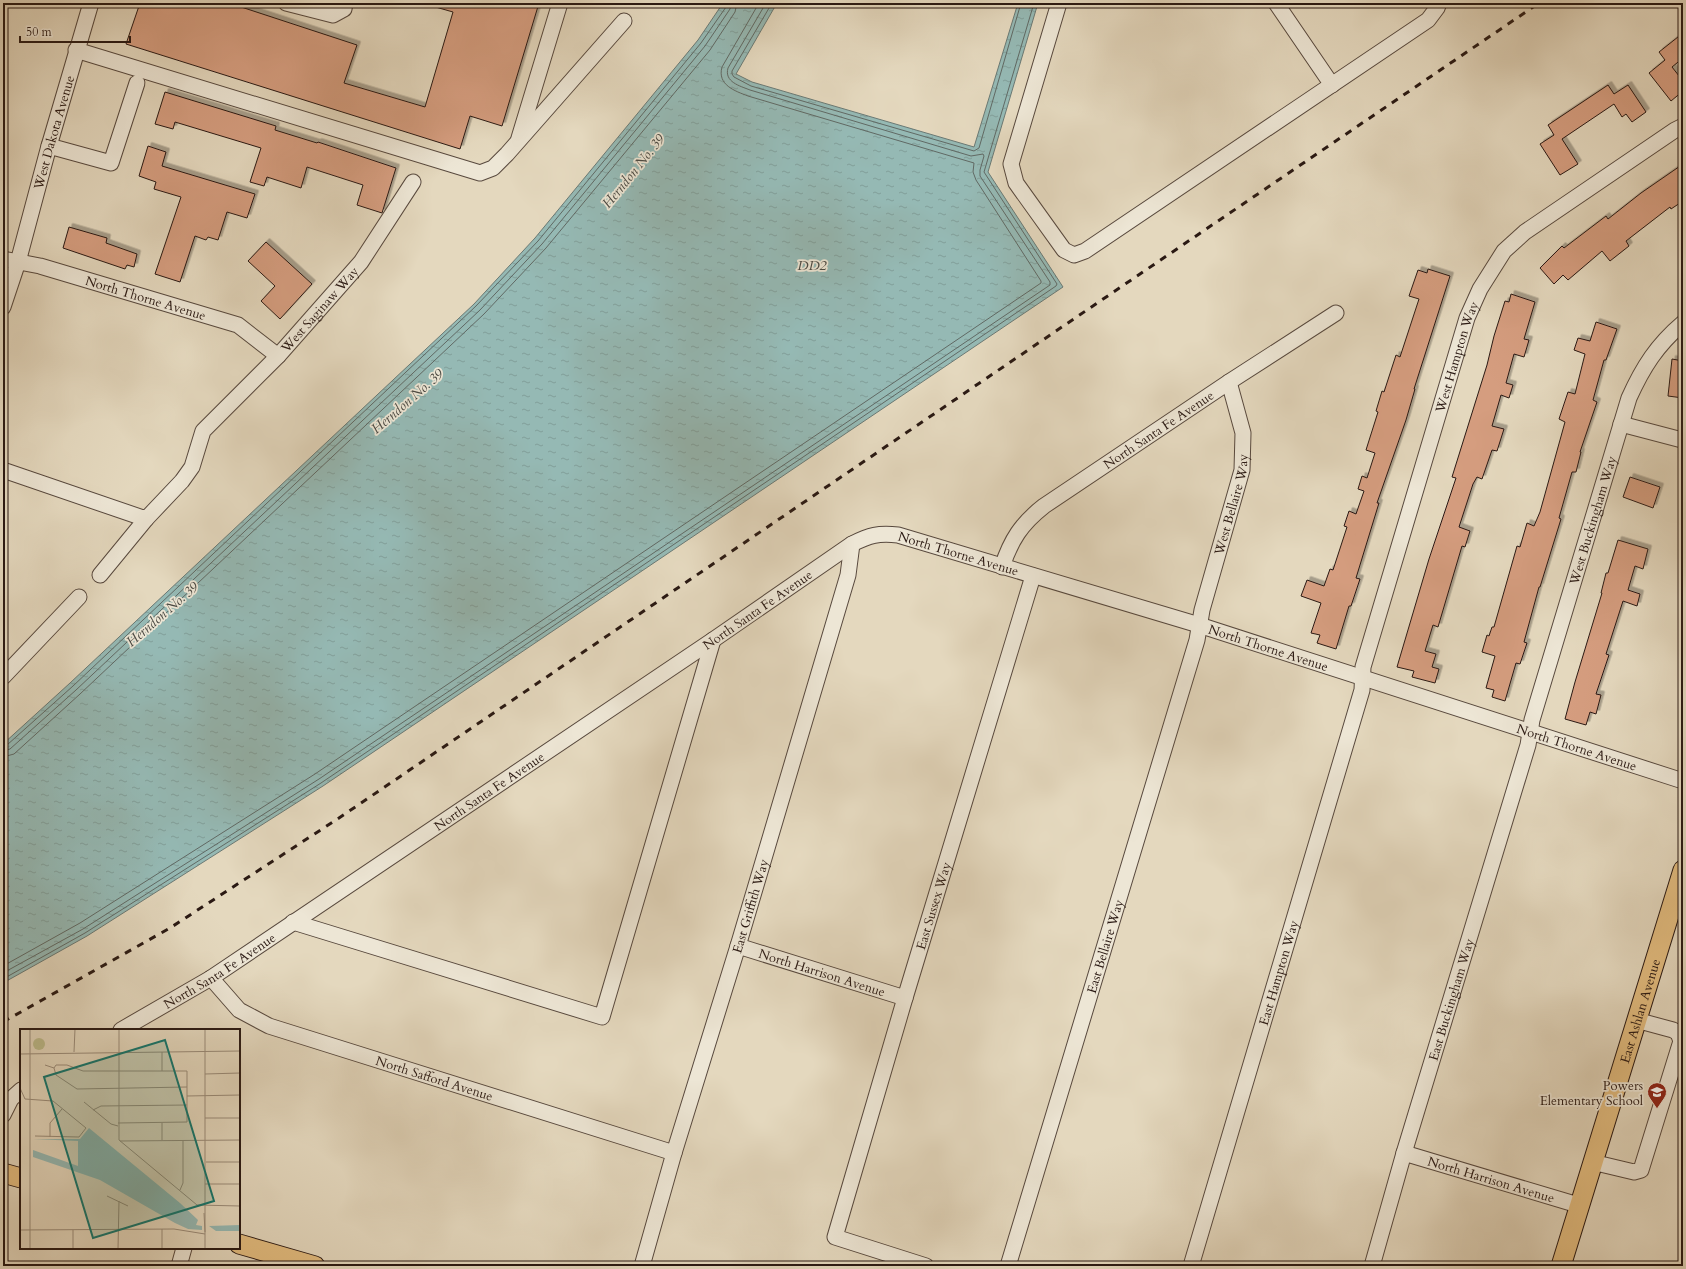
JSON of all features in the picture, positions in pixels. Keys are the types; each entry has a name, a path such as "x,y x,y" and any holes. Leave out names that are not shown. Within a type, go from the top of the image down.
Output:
{"main road":[{"name":"East Ashlan Avenue","path":"1561,1266 1578,1205 1683,870"},
{"path":"3,1173 20,1178"},
{"path":"240,1244 314,1266"}],"street":[{"name":"West Dakota Avenue","path":"3,307 18,262 76,50 91,3"},
{"path":"286,3 334,15 344,9 345,3"},
{"path":"518,142 560,3"},
{"path":"1059,3 1010,164 1016,183 1064,250 1074,255 1085,252 1428,20 1439,3"},
{"path":"1276,3 1332,85"},
{"path":"76,50 480,173 493,168 518,142 624,22"},
{"path":"49,146 111,163 137,83"},
{"name":"West Hampton Way","path":"1363,679 1363,666 1465,325 1480,289 1504,251 1524,232 1683,126"},
{"name":"West Saginaw Way","path":"146,518 182,481 192,467 203,431 278,356 361,262 413,182"},
{"name":"North Thorne Avenue","path":"3,259 40,266 238,325 278,356"},
{"name":"North Santa Fe Avenue","path":"1002,567 1012,540 1030,517 1229,382 1336,313"},
{"name":"West Buckingham Way","path":"1530,732 1534,712 1629,398 1640,374 1654,352 1683,324"},
{"name":"West Bellaire Way","path":"1199,625 1242,470 1243,433 1229,382"},
{"path":"1621,424 1682,440"},
{"path":"3,470 146,518 100,575"},
{"name":"North Thorne Avenue","path":"852,544 869,536 881,533 898,535 1199,625 1683,782"},
{"name":"North Santa Fe Avenue","path":"122,1029 211,978 713,640 852,544"},
{"name":"East Griffith Way","path":"642,1266 674,1153 738,946 848,575 852,556 852,544"},
{"name":"East Sussex Way","path":"926,1266 835,1237 905,998 1033,576"},
{"path":"3,677 79,597"},
{"name":"East Bellaire Way","path":"1008,1266 1197,640 1199,625"},
{"path":"293,922 602,1017 713,640"},
{"name":"East Hampton Way","path":"1191,1266 1362,690 1363,679"},
{"name":"East Buckingham Way","path":"1372,1266 1404,1154 1528,746 1530,732"},
{"name":"North Harrison Avenue","path":"738,946 905,998"},
{"name":"North Safford Avenue","path":"211,978 239,1010 269,1026 674,1153"},
{"path":"1592,1162 1634,1172 1641,1170 1681,1040 1678,1033 1673,1030 1636,1020"},
{"path":"3,1115 11,1098 20,1091"},
{"name":"North Harrison Avenue","path":"1404,1154 1578,1205"},
{"path":"179,1266 184,1249"}],"water":[{"name":"DD2","path":"723,3 777,3 736,74 752,82 974,147 1018,3 1038,3 988,172 1063,287 323,786 87,936 3,983 3,744 474,304 535,238 698,40"}],"building":[{"path":"140,3 229,3 357,45 344,83 425,107 453,12 432,6 433,3 539,3 502,126 470,116 460,149 126,44"},
{"path":"1683,33 1683,58 1672,67 1683,81 1683,91 1671,101 1649,73 1665,60 1659,52"},
{"path":"1608,85 1614,94 1628,85 1646,112 1632,122 1626,114 1622,117 1614,104 1562,139 1578,164 1560,175 1540,144 1554,135 1548,125"},
{"path":"165,92 276,126 275,130 317,143 318,142 396,168 382,213 357,205 363,185 307,167 301,188 267,177 264,186 250,182 261,148 175,122 173,129 155,124"},
{"path":"148,146 166,152 162,166 255,194 247,218 227,212 218,240 208,237 206,240 195,236 180,282 155,274 181,197 154,189 156,182 139,176"},
{"path":"1683,164 1683,201 1671,209 1670,207 1626,241 1629,246 1610,261 1602,251 1568,280 1563,275 1554,284 1540,268 1562,246 1564,248 1606,216 1608,219 1641,193"},
{"path":"69,227 107,238 106,243 137,254 134,267 127,265 125,269 63,248"},
{"path":"266,242 312,284 280,319 261,301 275,286 248,261"},
{"path":"1428,269 1450,276 1414,389 1406,420 1377,503 1379,503 1356,578 1360,579 1351,606 1349,606 1336,649 1317,643 1320,635 1311,633 1321,603 1301,596 1307,580 1324,586 1330,569 1333,570 1347,527 1344,526 1349,511 1356,514 1364,491 1358,489 1362,476 1367,478 1375,453 1366,450 1378,412 1376,411 1396,355 1400,357 1419,299 1409,296 1418,270 1427,273"},
{"path":"1511,294 1535,302 1524,339 1529,340 1524,357 1514,354 1506,383 1513,385 1509,398 1501,395 1492,426 1504,429 1497,451 1492,450 1482,479 1477,477 1473,484 1459,527 1470,531 1465,547 1462,546 1438,627 1433,625 1425,651 1436,654 1432,667 1439,669 1435,683 1412,677 1414,671 1397,667 1429,559 1456,478 1452,477 1487,365 1494,336 1505,301 1509,302"},
{"path":"1596,322 1617,329 1606,360 1604,360 1593,400 1597,402 1580,452 1576,472 1572,472 1559,518 1561,519 1539,587 1524,642 1527,643 1520,664 1516,663 1505,701 1492,697 1494,690 1486,688 1495,656 1482,652 1487,635 1489,636 1492,627 1494,627 1517,546 1520,547 1527,523 1534,526 1540,512 1565,422 1559,419 1568,392 1575,394 1585,354 1574,350 1578,338 1590,341"},
{"path":"1672,359 1683,361 1683,398 1668,396"},
{"path":"1630,477 1660,487 1653,508 1623,497"},
{"path":"1618,540 1648,549 1643,569 1635,566 1628,590 1640,594 1637,606 1623,601 1606,654 1609,655 1596,694 1601,695 1596,714 1590,712 1586,725 1565,719 1602,593 1606,573 1608,573"}],"railway":[{"path":"3,1022 170,928 339,818 1539,3"}],"place":[{"name":"Powers Elementary School","path":"1657,1109"}],"water label":[{"name":"Herndon No. 39","path":"633,171"},
{"name":"Herndon No. 39","path":"407,401"},
{"name":"Herndon No. 39","path":"162,614"}]}
